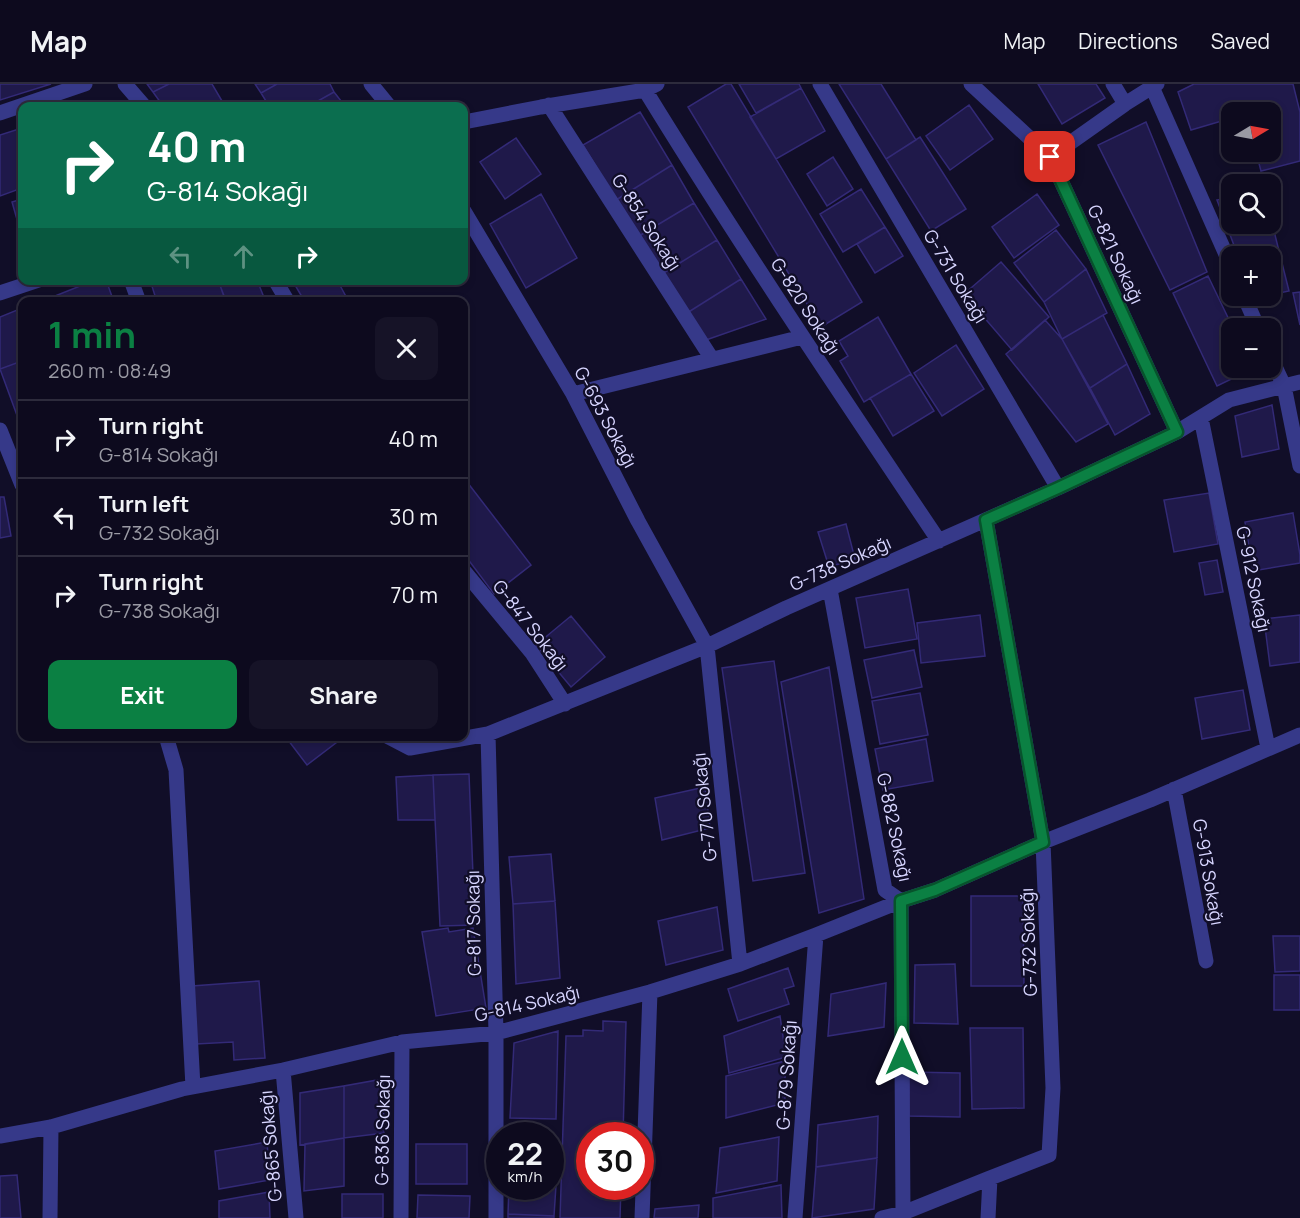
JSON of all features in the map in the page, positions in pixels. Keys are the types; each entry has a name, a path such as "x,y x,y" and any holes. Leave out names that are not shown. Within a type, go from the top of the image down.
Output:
{"street":[{"path":"32,102 85,84"},
{"path":"125,84 141,102"},
{"name":"G-731 Sokağı","path":"820,84 1058,488"},
{"name":"G-821 Sokağı","path":"971,84 1050,157 1177,432"},
{"path":"1113,84 1125,104"},
{"path":"375,86 386,102"},
{"path":"1050,157 1154,86 1223,246"},
{"path":"468,121 651,87"},
{"name":"G-820 Sokağı","path":"651,87 702,181 801,337 939,540"},
{"name":"G-854 Sokağı","path":"549,105 712,359"},
{"path":"0,113 18,107"},
{"name":"G-693 Sokağı","path":"468,218 573,394 638,521 707,646"},
{"path":"0,293 24,285"},
{"path":"573,394 801,337"},
{"path":"1280,378 1284,386 1300,466"},
{"name":"G-738 Sokağı","path":"468,738 488,734 707,646 786,608 1058,488 1177,432 1229,400 1300,382"},
{"name":"G-912 Sokağı","path":"1201,418 1268,748"},
{"path":"0,430 18,475"},
{"name":"G-732 Sokağı","path":"986,520 1043,842 1053,1088 1049,1155 990,1178"},
{"name":"G-847 Sokağı","path":"468,576 532,653 565,704"},
{"name":"G-882 Sokağı","path":"830,589 885,891 901,901 903,1213"},
{"name":"G-770 Sokağı","path":"707,646 740,964"},
{"name":"G-817 Sokağı","path":"488,734 496,1033 496,1218"},
{"name":"G-814 Sokağı","path":"0,1136 51,1127 192,1088 284,1070 402,1042 496,1033 650,992 740,964 935,890 1043,842 1300,735"},
{"path":"167,741 176,770 192,1088"},
{"name":"G-738 Sokağı","path":"397,741 410,748 449,741"},
{"name":"G-913 Sokağı","path":"1174,789 1206,961"},
{"name":"G-879 Sokağı","path":"795,1218 816,935"},
{"path":"642,1218 650,992"},
{"name":"G-836 Sokağı","path":"401,1218 402,1042"},
{"name":"G-865 Sokağı","path":"284,1070 296,1218"},
{"path":"50,1218 51,1127"},
{"path":"882,1218 903,1213 990,1178 988,1218"}],"building":[{"path":"0,84 51,84 0,100"},
{"path":"147,84 169,84 153,92"},
{"path":"169,84 212,84 222,101 160,102 153,92"},
{"path":"255,84 277,84 261,93"},
{"path":"277,84 330,84 334,92 316,102 267,102 261,93"},
{"path":"726,84 731,84 862,302 821,327 688,107"},
{"path":"739,84 799,84 801,88 756,113"},
{"path":"839,84 881,84 916,140 886,159"},
{"path":"1038,84 1096,84 1105,98 1062,124"},
{"path":"1194,84 1293,84 1300,112 1300,161 1261,171 1259,162 1281,162 1281,102 1221,102 1221,121 1191,130 1178,92"},
{"path":"801,88 825,131 776,159 750,117"},
{"path":"334,92 342,102 316,102"},
{"path":"969,105 993,139 950,170 926,136"},
{"path":"640,112 672,165 616,200 583,145"},
{"path":"1146,122 1207,272 1170,290 1098,145"},
{"path":"18,129 18,189 0,196 0,135"},
{"path":"920,137 966,209 931,231 886,159"},
{"path":"516,138 541,174 505,199 480,162"},
{"path":"833,157 853,189 827,206 807,174"},
{"path":"672,165 694,203 639,236 616,200"},
{"path":"861,189 885,227 843,252 820,214"},
{"path":"541,194 577,258 526,288 490,224"},
{"path":"1037,194 1059,225 1014,258 992,227"},
{"path":"1221,199 1221,211 1217,200"},
{"path":"18,200 18,223 12,202"},
{"path":"694,203 717,240 662,274 639,236"},
{"path":"885,227 903,256 875,273 857,244"},
{"path":"1056,230 1086,269 1044,302 1014,263"},
{"path":"1230,234 1275,234 1278,246 1234,246"},
{"path":"717,240 741,279 687,313 662,274"},
{"path":"1281,259 1289,291 1281,293"},
{"path":"1001,262 1049,317 1012,350 964,294"},
{"path":"1086,269 1107,313 1062,339 1044,302"},
{"path":"1208,276 1228,318 1221,318 1221,378 1233,378 1217,386 1173,293"},
{"path":"741,279 766,319 703,341 687,313"},
{"path":"82,285 108,285 112,297 52,297"},
{"path":"152,285 220,285 224,297 155,297"},
{"path":"220,285 259,285 264,297 224,297"},
{"path":"295,285 340,285 346,297 302,297"},
{"path":"1300,292 1300,325 1293,293"},
{"path":"18,310 18,362 0,369 0,317"},
{"path":"1103,315 1127,364 1090,388 1062,339"},
{"path":"878,317 911,374 864,402 840,361 848,356 839,341"},
{"path":"1045,320 1062,339 1108,424 1076,442 1006,354"},
{"path":"956,345 984,389 942,416 914,373"},
{"path":"18,362 18,418 0,369"},
{"path":"1127,364 1150,414 1115,435 1090,388"},
{"path":"911,374 934,411 893,436 870,398"},
{"path":"1272,405 1279,449 1242,457 1235,416"},
{"path":"468,483 531,565 494,594 468,559"},
{"path":"1209,493 1218,544 1174,552 1164,500"},
{"path":"0,497 4,497 11,536 0,538"},
{"path":"1293,513 1300,563 1253,571 1245,522"},
{"path":"846,524 855,559 829,567 818,532"},
{"path":"1217,560 1223,592 1205,595 1199,563"},
{"path":"908,589 917,639 865,648 856,598"},
{"path":"980,615 985,656 921,663 917,623"},
{"path":"1300,615 1300,662 1270,666 1264,619"},
{"path":"571,616 605,657 571,687 536,645"},
{"path":"914,650 922,687 872,698 864,660"},
{"path":"774,661 805,873 753,881 722,668"},
{"path":"829,667 864,899 819,913 781,682"},
{"path":"1243,690 1250,730 1202,739 1195,698"},
{"path":"920,693 928,735 880,744 872,701"},
{"path":"926,739 933,781 883,790 875,749"},
{"path":"289,741 338,741 307,765"},
{"path":"469,774 475,925 440,926 433,775"},
{"path":"433,775 435,820 398,820 396,777"},
{"path":"705,787 710,828 662,840 655,798"},
{"path":"551,854 555,901 513,904 509,857"},
{"path":"971,896 1023,896 1024,986 971,986"},
{"path":"555,901 560,978 516,984 513,904"},
{"path":"717,907 723,950 666,965 658,921"},
{"path":"448,928 449,932 473,928 486,1008 436,1016 422,932"},
{"path":"1273,936 1300,936 1300,971 1275,972"},
{"path":"955,964 958,1024 914,1023 915,965"},
{"path":"788,968 794,986 784,989 789,1004 738,1021 728,989"},
{"path":"1274,975 1300,975 1300,1010 1274,1010"},
{"path":"259,981 265,1058 234,1060 233,1042 196,1044 192,986"},
{"path":"886,983 884,1027 828,1036 831,994"},
{"path":"780,1016 786,1057 729,1073 724,1036"},
{"path":"603,1021 626,1022 623,1122 576,1122 576,1200 621,1200 620,1218 560,1218 561,1200 564,1200 566,1036 583,1036 583,1030 603,1031"},
{"path":"970,1028 1023,1028 1024,1108 972,1109"},
{"path":"558,1031 556,1119 510,1118 514,1043"},
{"path":"785,1061 785,1103 726,1118 726,1076"},
{"path":"909,1072 960,1073 960,1117 909,1116"},
{"path":"383,1079 384,1133 344,1138 344,1086"},
{"path":"344,1086 344,1138 300,1145 300,1093"},
{"path":"878,1116 877,1158 816,1167 818,1125"},
{"path":"779,1137 777,1181 716,1193 720,1148"},
{"path":"344,1138 344,1186 304,1191 305,1144"},
{"path":"267,1142 270,1180 219,1189 215,1151"},
{"path":"416,1144 467,1144 467,1184 416,1184"},
{"path":"877,1158 874,1209 812,1218 816,1167"},
{"path":"17,1175 21,1218 0,1218 0,1176"},
{"path":"781,1185 782,1218 713,1218 713,1198"},
{"path":"269,1192 270,1218 219,1218 219,1201"},
{"path":"342,1194 383,1194 383,1218 342,1218"},
{"path":"418,1195 470,1196 469,1218 417,1218"},
{"path":"508,1200 555,1200 554,1216 508,1214"},
{"path":"699,1205 698,1218 654,1218 655,1209"},
{"path":"508,1214 554,1216 554,1218 508,1218"}],"route":[{"path":"902,1057 901,901 935,890 1043,842 986,520 1177,432 1050,157"}]}
